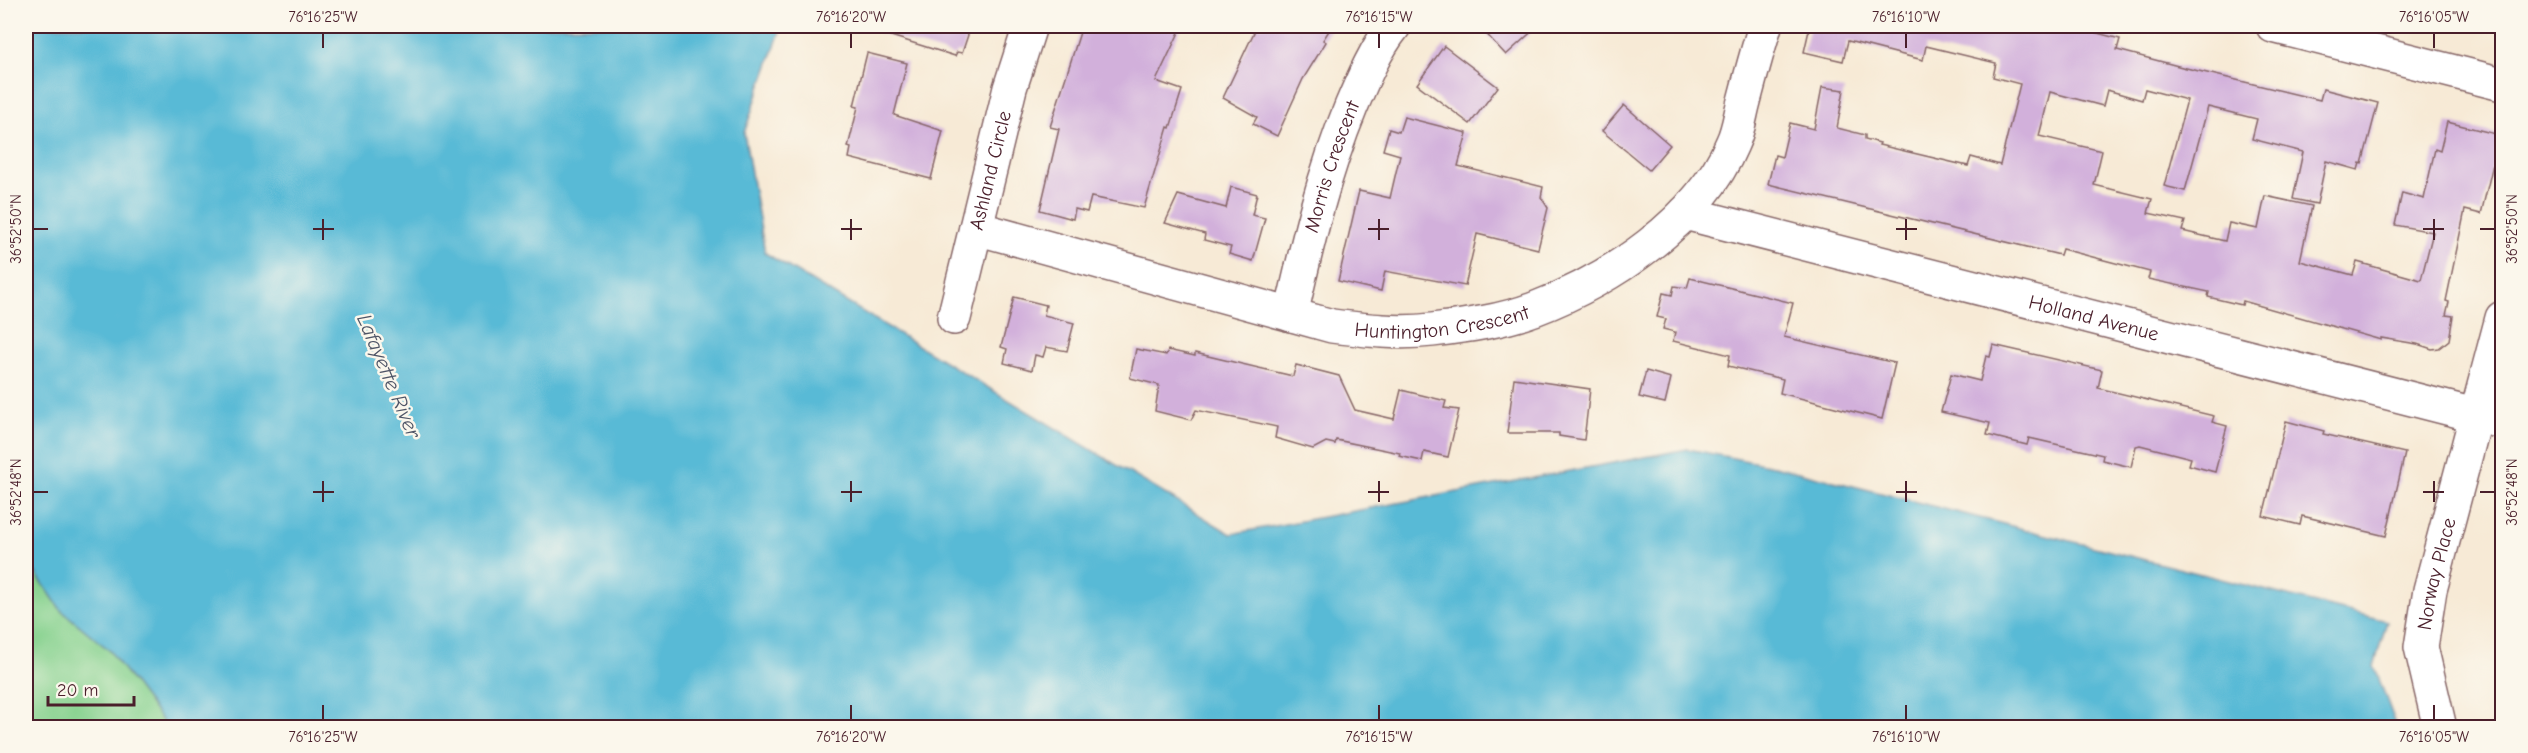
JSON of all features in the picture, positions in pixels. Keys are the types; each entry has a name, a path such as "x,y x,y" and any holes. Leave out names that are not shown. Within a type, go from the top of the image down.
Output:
{"street":[{"name":"Ashland Circle","path":"954,318 1010,88 1030,26"},
{"name":"Morris Crescent","path":"1291,315 1315,209 1333,151 1362,80 1394,26"},
{"name":"Huntington Crescent","path":"976,228 1332,326 1381,332 1430,331 1496,320 1533,310 1576,291 1632,258 1685,213 1715,175 1732,144 1765,26"},
{"path":"2272,26 2502,84"},
{"name":"Holland Avenue","path":"1685,213 2490,419"},
{"name":"Norway Place","path":"2440,728 2421,647 2430,590 2490,419 2502,318"}],"green space":[{"path":"26,563 33,569 61,610 109,650 167,727 26,727"}],"water":[{"name":"Lafayette River","path":"26,26 782,26 744,133 765,253 1231,534 1688,449 1778,467 2387,621 2374,666 2397,727 167,727 109,650 61,610 33,569 26,563"}],"building":[{"path":"876,26 971,26 962,53 957,52 955,56 875,31"},
{"path":"1082,26 1182,26 1156,81 1182,90 1170,128 1168,127 1144,208 1091,197 1087,212 1075,209 1073,219 1040,210 1059,129 1050,127"},
{"path":"1257,26 1332,26 1323,40 1326,42 1303,79 1277,136 1253,124 1257,117 1223,98"},
{"path":"1479,26 1538,26 1506,55"},
{"path":"1810,26 2071,26 2120,39 2117,50 2182,67 2320,100 2323,89 2378,103 2362,164 2360,163 2358,170 2326,161 2317,204 2293,199 2303,152 2252,139 2257,119 2208,107 2185,191 2164,186 2187,100 2145,89 2142,100 2107,90 2103,106 2050,92 2039,136 2102,151 2094,185 2152,199 2148,213 2185,221 2182,231 2225,241 2229,223 2258,229 2265,196 2312,206 2300,261 2353,275 2357,262 2421,280 2433,232 2395,225 2402,193 2424,199 2435,149 2440,151 2447,122 2500,135 2481,214 2465,210 2446,301 2449,302 2446,315 2453,316 2449,340 2439,348 2432,349 2417,344 2381,338 2381,340 2243,301 2242,305 2208,297 2209,292 2148,279 2150,272 2062,249 2060,255 1768,184 1775,155 1782,157 1790,123 1814,129 1822,87 1844,90 1837,128 1865,135 1865,139 1880,143 1879,145 1968,166 1971,157 2000,165 2020,84 1993,77 1996,63 1926,46 1923,60 1848,41 1843,61 1804,52"},
{"path":"1444,46 1498,87 1470,124 1417,84"},
{"path":"867,53 907,63 894,115 943,131 931,179 849,158 851,148 848,147 858,107 854,106"},
{"path":"1624,105 1670,145 1649,170 1602,131"},
{"path":"1404,117 1467,133 1458,166 1543,187 1541,197 1548,208 1538,249 1477,234 1465,286 1385,271 1381,291 1338,281 1359,191 1390,198 1400,155 1383,150 1389,129 1399,132"},
{"path":"1231,187 1257,194 1252,215 1265,218 1253,261 1229,254 1231,247 1204,240 1205,234 1165,223 1178,195 1226,208"},
{"path":"1690,278 1793,303 1784,337 1895,363 1882,419 1780,393 1783,379 1728,366 1730,355 1673,341 1675,332 1663,329 1666,319 1657,317 1663,293 1672,295 1674,286 1687,288"},
{"path":"1014,297 1046,305 1044,315 1074,323 1067,351 1046,347 1043,357 1035,355 1032,370 1004,363 1007,349 1001,347"},
{"path":"1993,345 2102,370 2098,388 2214,416 2212,422 2227,426 2215,472 2189,465 2191,458 2140,445 2136,446 2131,467 2102,460 2103,455 2029,438 2027,445 1987,435 1990,423 1941,412 1951,374 1980,381 1986,356 1990,357"},
{"path":"1136,349 1166,355 1168,350 1195,356 1195,353 1293,376 1296,365 1339,376 1355,410 1394,419 1401,390 1446,401 1444,408 1459,410 1448,457 1424,452 1422,461 1399,456 1400,453 1336,440 1335,444 1326,442 1313,449 1275,438 1277,427 1196,410 1191,420 1155,411 1159,385 1130,378"},
{"path":"1646,371 1671,378 1665,403 1639,397"},
{"path":"1514,378 1590,389 1584,440 1559,436 1559,433 1507,433"},
{"path":"2286,421 2324,431 2323,434 2405,453 2386,536 2302,516 2300,525 2263,516"}]}
